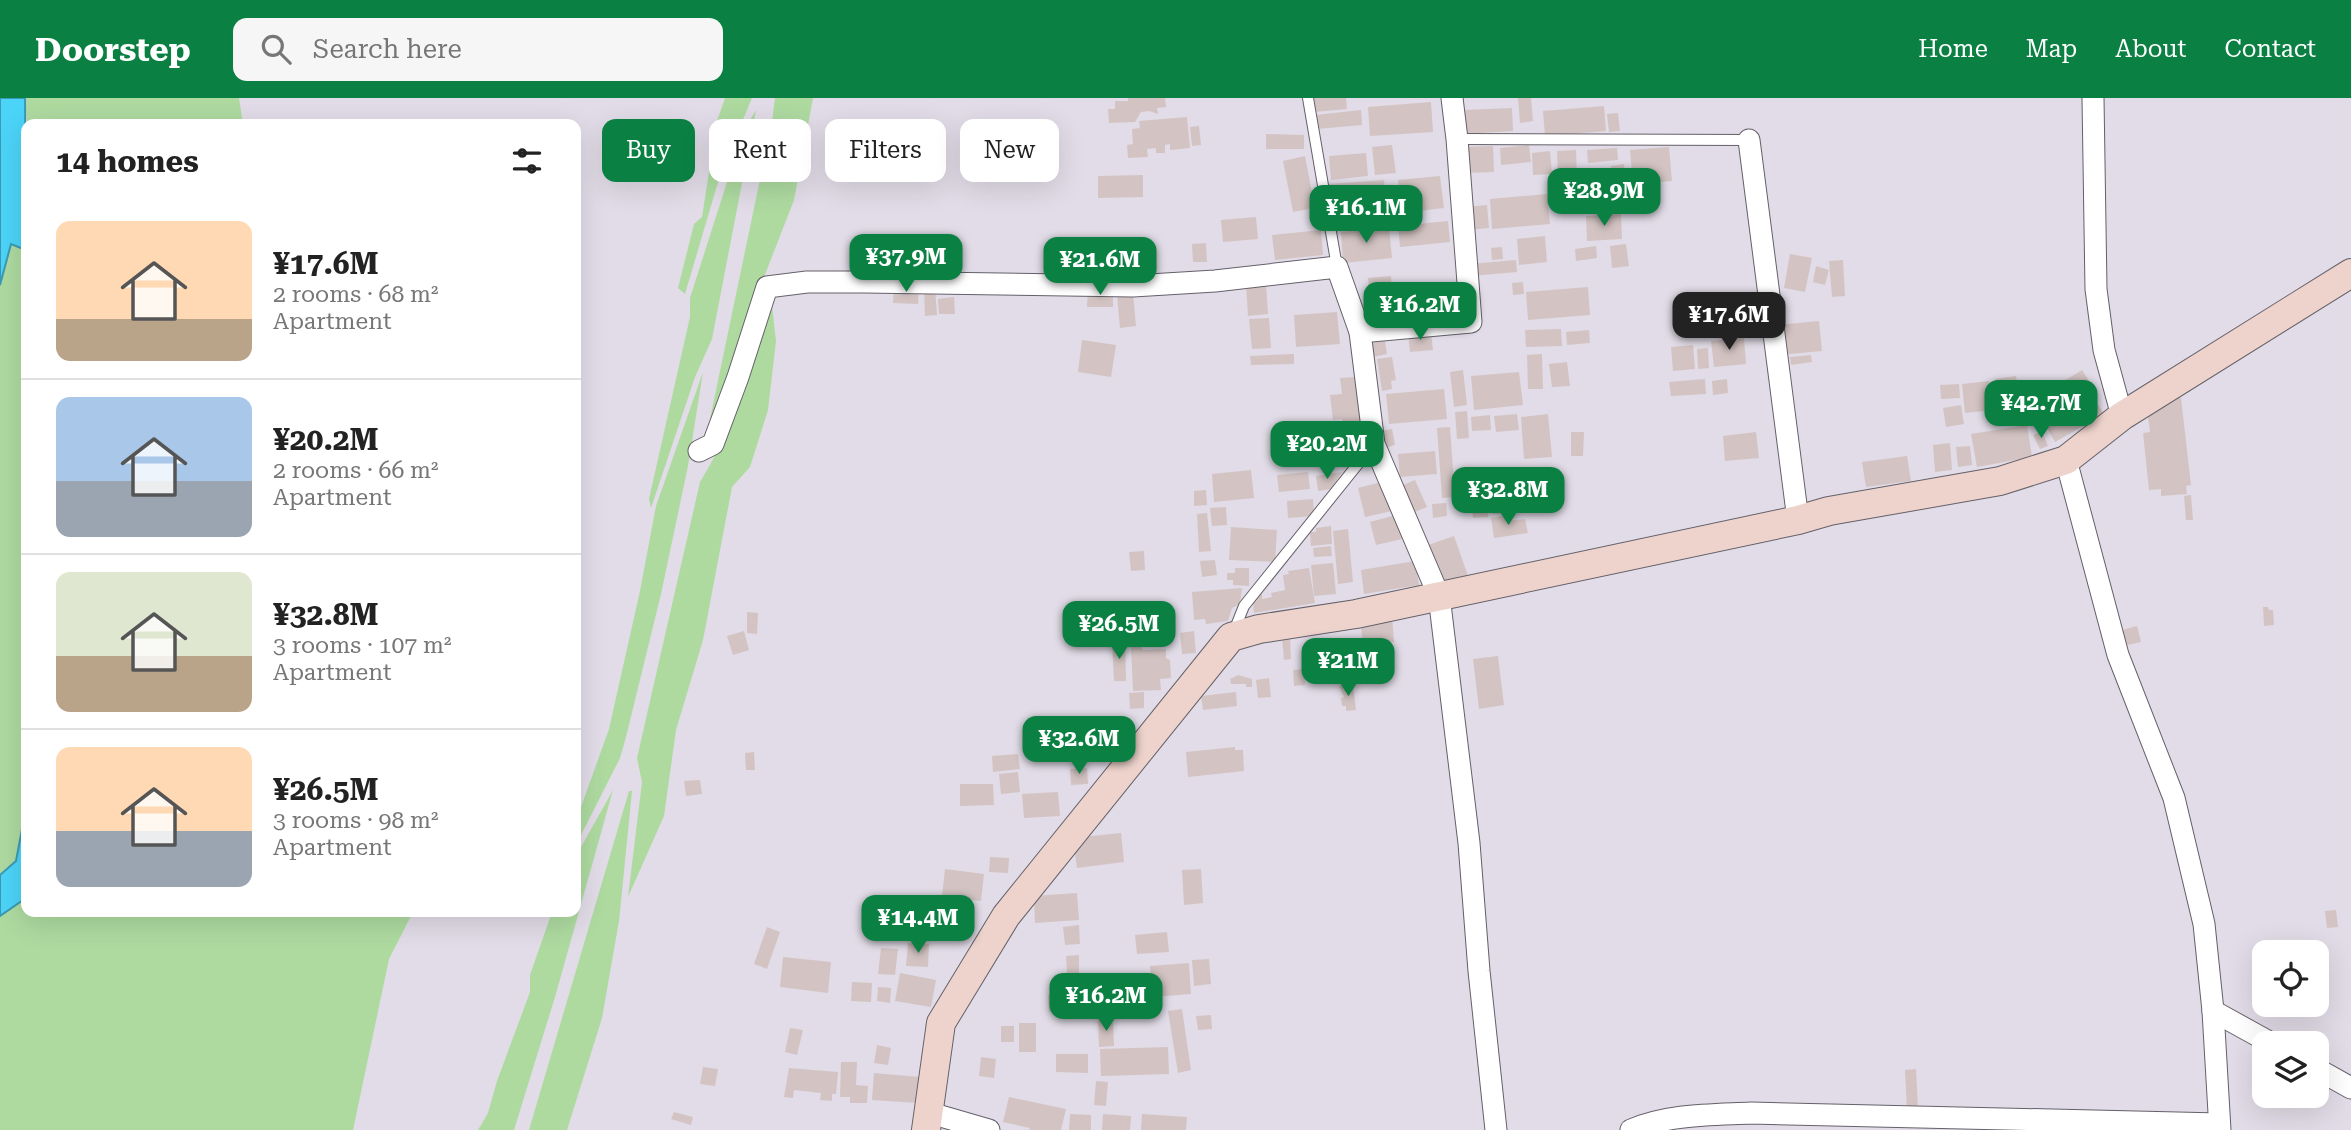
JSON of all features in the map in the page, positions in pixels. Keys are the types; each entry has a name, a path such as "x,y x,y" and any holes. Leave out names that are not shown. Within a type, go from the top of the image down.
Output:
{"street":[{"path":"1360,332 1471,322 1452,98"},
{"path":"2093,98 2096,289 2104,350 2122,416"},
{"path":"1749,140 1798,520"},
{"path":"699,451 713,444 767,287 807,282 1133,286 1215,281 1337,267 1360,332 1374,444 1439,596 1469,844 1496,1130"},
{"path":"989,1130 926,1121 940,1023 1006,916 1231,637 1259,629 1356,614 1798,520 1829,510 2000,481 2066,460 2122,416 2351,273"},
{"path":"1631,1130 1650,1122 1686,1117 1751,1114 2219,1127 2213,1011 2204,924 2174,798 2118,655 2066,460"},
{"path":"2213,1011 2252,1033"},
{"path":"2329,1076 2351,1088"}],"lane":[{"path":"1308,98 1337,267"},
{"path":"1457,139 1749,140"},
{"path":"1231,637 1244,606 1374,444"}],"green space":[{"path":"25,98 239,98 242,119 27,119"},
{"path":"725,98 752,98 743,119 718,119"},
{"path":"775,98 813,98 809,119 772,119"},
{"path":"709,172 709,182 718,182 685,294 678,288 694,224 702,217"},
{"path":"727,182 742,182 712,339 695,377 651,508 649,499 690,317 690,298"},
{"path":"759,182 797,182 794,200 759,290 713,423 710,419"},
{"path":"11,244 21,248 21,834 16,861 0,875 0,285"},
{"path":"771,297 776,341 768,410 750,467 732,487 703,640 676,730 664,816 628,897 642,782 637,758 700,482 733,416"},
{"path":"703,372 688,466 661,594 626,737 620,758 581,835 581,807 609,729 656,506"},
{"path":"613,790 581,904 581,847"},
{"path":"629,791 632,791 619,921 602,1018 567,1130 529,1130"},
{"path":"21,901 21,917 410,917 389,959 353,1130 0,1130 0,916"},
{"path":"550,917 577,917 514,1130 478,1130 488,1113 530,992 530,975"}],"water":[{"path":"0,98 25,98 25,119 21,119 21,248 11,244 0,285"},
{"path":"21,834 21,901 0,916 0,875 16,861"}],"building":[{"path":"1128,98 1165,98 1166,107 1157,108 1158,114 1141,112 1135,122 1109,123 1108,109 1115,109 1115,101 1128,101"},
{"path":"1313,98 1346,98 1347,109 1314,112"},
{"path":"1518,98 1531,98 1533,121 1520,123"},
{"path":"1431,102 1433,132 1370,136 1368,107"},
{"path":"1604,106 1606,131 1545,136 1543,111"},
{"path":"1512,108 1513,131 1464,134 1463,110"},
{"path":"1361,110 1362,125 1317,129 1316,115"},
{"path":"1618,113 1620,131 1609,132 1607,114"},
{"path":"1187,117 1190,148 1170,150 1170,144 1165,145 1165,153 1156,153 1156,148 1147,149 1148,157 1128,158 1127,145 1133,144 1132,129 1140,128 1139,121"},
{"path":"1199,126 1201,145 1192,146 1190,127"},
{"path":"1266,134 1304,135 1304,149 1266,149"},
{"path":"1392,145 1396,173 1375,175 1372,147"},
{"path":"1529,145 1531,162 1501,165 1500,148"},
{"path":"1493,146 1494,172 1463,173 1462,147"},
{"path":"1669,147 1672,181 1633,184 1630,150"},
{"path":"1617,148 1618,160 1588,163 1587,150"},
{"path":"1576,150 1577,179 1558,180 1557,151"},
{"path":"1550,151 1552,174 1533,175 1532,153"},
{"path":"1366,153 1368,176 1331,180 1329,156"},
{"path":"1305,156 1315,208 1293,212 1283,161"},
{"path":"1624,164 1625,178 1612,179 1611,166"},
{"path":"1143,175 1143,197 1098,198 1098,176"},
{"path":"1440,176 1444,208 1401,213 1398,180"},
{"path":"1384,180 1386,202 1330,206 1328,184"},
{"path":"1568,185 1569,210 1555,211 1553,186"},
{"path":"1547,194 1550,224 1492,229 1490,199"},
{"path":"1487,205 1489,228 1467,230 1465,207"},
{"path":"1621,214 1622,239 1587,241 1586,216"},
{"path":"1256,217 1258,239 1223,242 1221,220"},
{"path":"1448,221 1450,242 1400,247 1398,226"},
{"path":"1389,227 1392,258 1343,263 1341,232"},
{"path":"1321,230 1323,255 1275,260 1272,235"},
{"path":"1545,236 1547,262 1519,265 1517,239"},
{"path":"1086,242 1122,242 1122,271 1086,270"},
{"path":"1206,243 1207,262 1193,262 1192,244"},
{"path":"1626,244 1629,266 1612,268 1610,246"},
{"path":"1596,246 1597,258 1576,261 1575,249"},
{"path":"1502,247 1503,259 1492,260 1491,248"},
{"path":"1790,254 1812,258 1805,292 1784,288"},
{"path":"1516,260 1517,272 1471,276 1470,264"},
{"path":"1843,260 1845,296 1832,297 1829,261"},
{"path":"1816,266 1829,270 1825,285 1813,282"},
{"path":"1391,276 1394,311 1371,313 1368,278"},
{"path":"1523,282 1524,294 1513,295 1512,283"},
{"path":"1266,283 1268,314 1248,316 1246,284"},
{"path":"1440,283 1441,306 1404,309 1402,286"},
{"path":"894,285 919,286 918,304 893,303"},
{"path":"924,287 935,287 937,315 925,316"},
{"path":"1088,287 1113,288 1113,307 1087,307"},
{"path":"1444,287 1457,287 1458,304 1446,305"},
{"path":"1588,287 1590,315 1528,320 1526,292"},
{"path":"1133,293 1136,326 1120,328 1117,295"},
{"path":"954,297 955,314 939,314 938,299"},
{"path":"1337,312 1340,344 1296,347 1294,315"},
{"path":"1269,318 1271,348 1252,349 1249,319"},
{"path":"1819,321 1822,351 1779,355 1777,325"},
{"path":"1561,329 1562,346 1526,347 1525,330"},
{"path":"1589,330 1590,343 1567,345 1566,332"},
{"path":"1431,333 1433,350 1410,352 1408,334"},
{"path":"1744,338 1746,364 1714,367 1711,341"},
{"path":"1082,340 1116,345 1111,377 1078,372"},
{"path":"1385,341 1387,354 1373,357 1368,343"},
{"path":"1693,345 1695,369 1673,371 1671,347"},
{"path":"1708,348 1709,368 1698,369 1697,349"},
{"path":"1294,354 1294,364 1251,365 1250,356"},
{"path":"1542,354 1543,389 1528,389 1527,355"},
{"path":"1811,355 1812,362 1791,365 1790,357"},
{"path":"1392,357 1396,380 1391,381 1392,389 1382,391 1377,359"},
{"path":"1567,362 1570,386 1552,387 1549,364"},
{"path":"1463,370 1467,405 1454,407 1450,372"},
{"path":"2082,370 2096,392 2046,422 2033,400"},
{"path":"1519,372 1523,405 1474,410 1471,376"},
{"path":"2016,376 2018,387 1997,390 1995,379"},
{"path":"1355,377 1362,428 1343,430 1342,419 1333,420 1330,395 1342,394 1340,378"},
{"path":"1705,379 1706,394 1671,396 1669,382"},
{"path":"1727,379 1728,393 1713,395 1712,381"},
{"path":"1989,381 1993,410 1965,413 1962,384"},
{"path":"1959,384 1960,398 1941,399 1940,385"},
{"path":"1444,389 1447,419 1389,424 1386,394"},
{"path":"2174,398 2181,398 2191,485 2186,486 2187,494 2161,496 2161,489 2149,490 2143,433 2150,432 2148,417"},
{"path":"2095,400 2104,414 2055,442 2047,428"},
{"path":"1961,405 1964,424 1946,427 1943,408"},
{"path":"1467,411 1469,438 1457,439 1455,412"},
{"path":"1517,414 1519,430 1496,432 1494,416"},
{"path":"1548,414 1552,457 1524,459 1521,417"},
{"path":"1490,415 1491,430 1472,431 1471,417"},
{"path":"1291,425 1293,449 1276,450 1275,427"},
{"path":"2027,425 2032,457 1977,467 1971,434"},
{"path":"1331,426 1333,457 1299,459 1296,428"},
{"path":"1450,427 1455,497 1442,498 1437,428"},
{"path":"1392,429 1395,445 1384,448 1380,431"},
{"path":"1571,432 1584,432 1583,456 1571,456"},
{"path":"1756,432 1759,458 1725,461 1723,436"},
{"path":"2042,432 2048,446 2040,449 2033,435"},
{"path":"1950,443 1952,470 1935,472 1933,445"},
{"path":"1970,446 1972,465 1958,467 1956,447"},
{"path":"1435,451 1437,474 1400,477 1398,454"},
{"path":"1907,456 1911,481 1866,487 1862,462"},
{"path":"1473,468 1475,496 1462,498 1459,469"},
{"path":"1251,470 1254,498 1214,502 1212,474"},
{"path":"1308,472 1310,489 1279,492 1277,475"},
{"path":"1342,472 1331,489 1318,491 1316,476"},
{"path":"1415,480 1427,507 1412,513 1401,486"},
{"path":"1385,481 1392,511 1365,517 1358,488"},
{"path":"1528,483 1531,510 1493,514 1490,487"},
{"path":"1206,490 1207,505 1194,506 1194,491"},
{"path":"2191,495 2193,520 2186,520 2184,496"},
{"path":"1487,498 1488,517 1473,518 1471,499"},
{"path":"1313,499 1314,516 1288,518 1287,501"},
{"path":"1446,503 1447,516 1433,518 1432,504"},
{"path":"1226,507 1227,525 1212,526 1210,508"},
{"path":"1207,513 1211,551 1199,552 1197,514"},
{"path":"1396,515 1402,539 1376,545 1370,522"},
{"path":"1508,515 1509,521 1525,519 1528,533 1494,538 1491,518"},
{"path":"1331,526 1332,544 1311,546 1310,532 1316,532 1316,528"},
{"path":"1231,527 1277,530 1275,562 1229,560"},
{"path":"1348,529 1353,582 1338,584 1333,531"},
{"path":"1454,536 1468,576 1438,586 1425,546"},
{"path":"1331,546 1332,556 1314,557 1313,548"},
{"path":"1144,551 1145,570 1131,571 1129,552"},
{"path":"1215,560 1217,575 1202,577 1200,561"},
{"path":"1415,561 1419,585 1364,594 1361,570"},
{"path":"1333,563 1336,594 1314,596 1311,565"},
{"path":"1235,568 1249,568 1249,586 1233,585 1233,580 1227,580 1227,573 1235,573"},
{"path":"1309,568 1315,603 1254,613 1253,602 1257,600 1256,594 1262,594 1262,599 1272,597 1271,593 1285,590 1283,575 1289,574 1288,571"},
{"path":"1242,588 1240,604 1232,608 1228,621 1206,624 1205,619 1194,620 1192,592"},
{"path":"2263,607 2273,610 2274,625 2264,626"},
{"path":"747,612 758,613 757,634 747,633"},
{"path":"1392,616 1394,642 1363,645 1360,618"},
{"path":"2137,626 2141,642 2123,646 2119,631"},
{"path":"744,631 749,650 733,655 727,636"},
{"path":"1194,631 1196,653 1182,654 1180,633"},
{"path":"1282,636 1290,636 1291,659 1284,660"},
{"path":"1125,641 1126,681 1114,681 1112,642"},
{"path":"1131,647 1141,647 1143,650 1166,649 1171,678 1160,679 1161,690 1133,691"},
{"path":"1378,648 1380,674 1365,676 1363,649"},
{"path":"1359,653 1361,681 1314,684 1312,656"},
{"path":"1498,656 1504,705 1479,709 1473,659"},
{"path":"1304,669 1305,685 1294,686 1293,670"},
{"path":"1238,675 1252,679 1252,687 1246,687 1246,684 1231,684 1230,679"},
{"path":"1269,678 1271,697 1258,698 1256,680"},
{"path":"1353,685 1356,710 1346,711 1346,706 1342,706 1341,698 1344,697 1339,686"},
{"path":"1144,692 1144,708 1130,709 1129,693"},
{"path":"1236,692 1237,706 1203,710 1201,696"},
{"path":"1235,747 1235,750 1243,750 1244,771 1188,777 1186,752"},
{"path":"1101,749 1102,761 1078,763 1077,751"},
{"path":"754,752 755,770 746,770 745,753"},
{"path":"1018,754 1020,769 993,772 992,756"},
{"path":"1087,768 1088,784 1071,785 1070,769"},
{"path":"1018,772 1020,792 1001,794 999,774"},
{"path":"700,780 702,794 686,796 684,781"},
{"path":"960,784 993,784 994,805 960,806"},
{"path":"1058,792 1060,816 1024,818 1022,794"},
{"path":"1121,833 1124,862 1077,868 1073,838"},
{"path":"990,857 1009,858 1008,873 989,872"},
{"path":"945,869 984,874 981,901 942,897"},
{"path":"1201,869 1203,903 1184,905 1182,870"},
{"path":"1077,893 1079,920 1035,923 1034,896"},
{"path":"915,907 942,912 938,935 910,930"},
{"path":"2336,910 2338,927 2327,928 2325,911"},
{"path":"882,919 897,922 894,935 880,932"},
{"path":"1079,925 1080,944 1065,945 1063,927"},
{"path":"950,926 963,927 962,939 949,938"},
{"path":"767,927 780,932 767,969 754,964"},
{"path":"1167,932 1169,952 1137,954 1135,935"},
{"path":"908,943 929,944 928,967 906,966"},
{"path":"881,948 898,949 895,975 878,974"},
{"path":"1079,955 1079,974 1067,974 1066,956"},
{"path":"783,957 831,962 828,993 780,987"},
{"path":"1209,959 1211,984 1194,986 1192,960"},
{"path":"1189,963 1191,994 1153,997 1150,966"},
{"path":"900,973 936,980 931,1007 895,1001"},
{"path":"852,982 872,983 871,1002 851,1001"},
{"path":"1130,983 1132,1009 1086,1013 1084,987"},
{"path":"878,987 891,988 890,1003 877,1001"},
{"path":"1064,994 1066,1010 1049,1012 1048,995"},
{"path":"1182,1009 1191,1070 1178,1073 1168,1011"},
{"path":"1211,1015 1212,1029 1198,1030 1196,1016"},
{"path":"1098,1020 1113,1020 1114,1046 1099,1047"},
{"path":"1019,1023 1036,1023 1036,1052 1019,1052"},
{"path":"1001,1026 1014,1026 1014,1042 1001,1042"},
{"path":"790,1028 803,1030 797,1055 785,1052"},
{"path":"877,1045 891,1048 888,1065 874,1063"},
{"path":"1168,1047 1169,1074 1101,1076 1100,1049"},
{"path":"1056,1054 1088,1054 1088,1073 1056,1072"},
{"path":"981,1057 996,1059 994,1078 979,1076"},
{"path":"841,1062 857,1062 856,1085 868,1086 867,1103 850,1103 850,1097 840,1097"},
{"path":"703,1067 718,1069 715,1086 700,1084"},
{"path":"789,1068 838,1072 836,1094 832,1094 832,1101 820,1100 821,1093 794,1090 793,1098 784,1097"},
{"path":"1916,1069 1918,1109 1907,1110 1905,1070"},
{"path":"874,1073 920,1077 918,1103 872,1100"},
{"path":"1096,1081 1108,1082 1106,1106 1094,1105"},
{"path":"1009,1097 1066,1109 1061,1130 1029,1130 1030,1128 1003,1122"},
{"path":"674,1112 693,1117 691,1125 671,1119"},
{"path":"1070,1114 1091,1115 1091,1130 1069,1130"},
{"path":"1103,1114 1131,1116 1130,1130 1102,1130"},
{"path":"1142,1114 1187,1117 1186,1130 1141,1130"}]}
